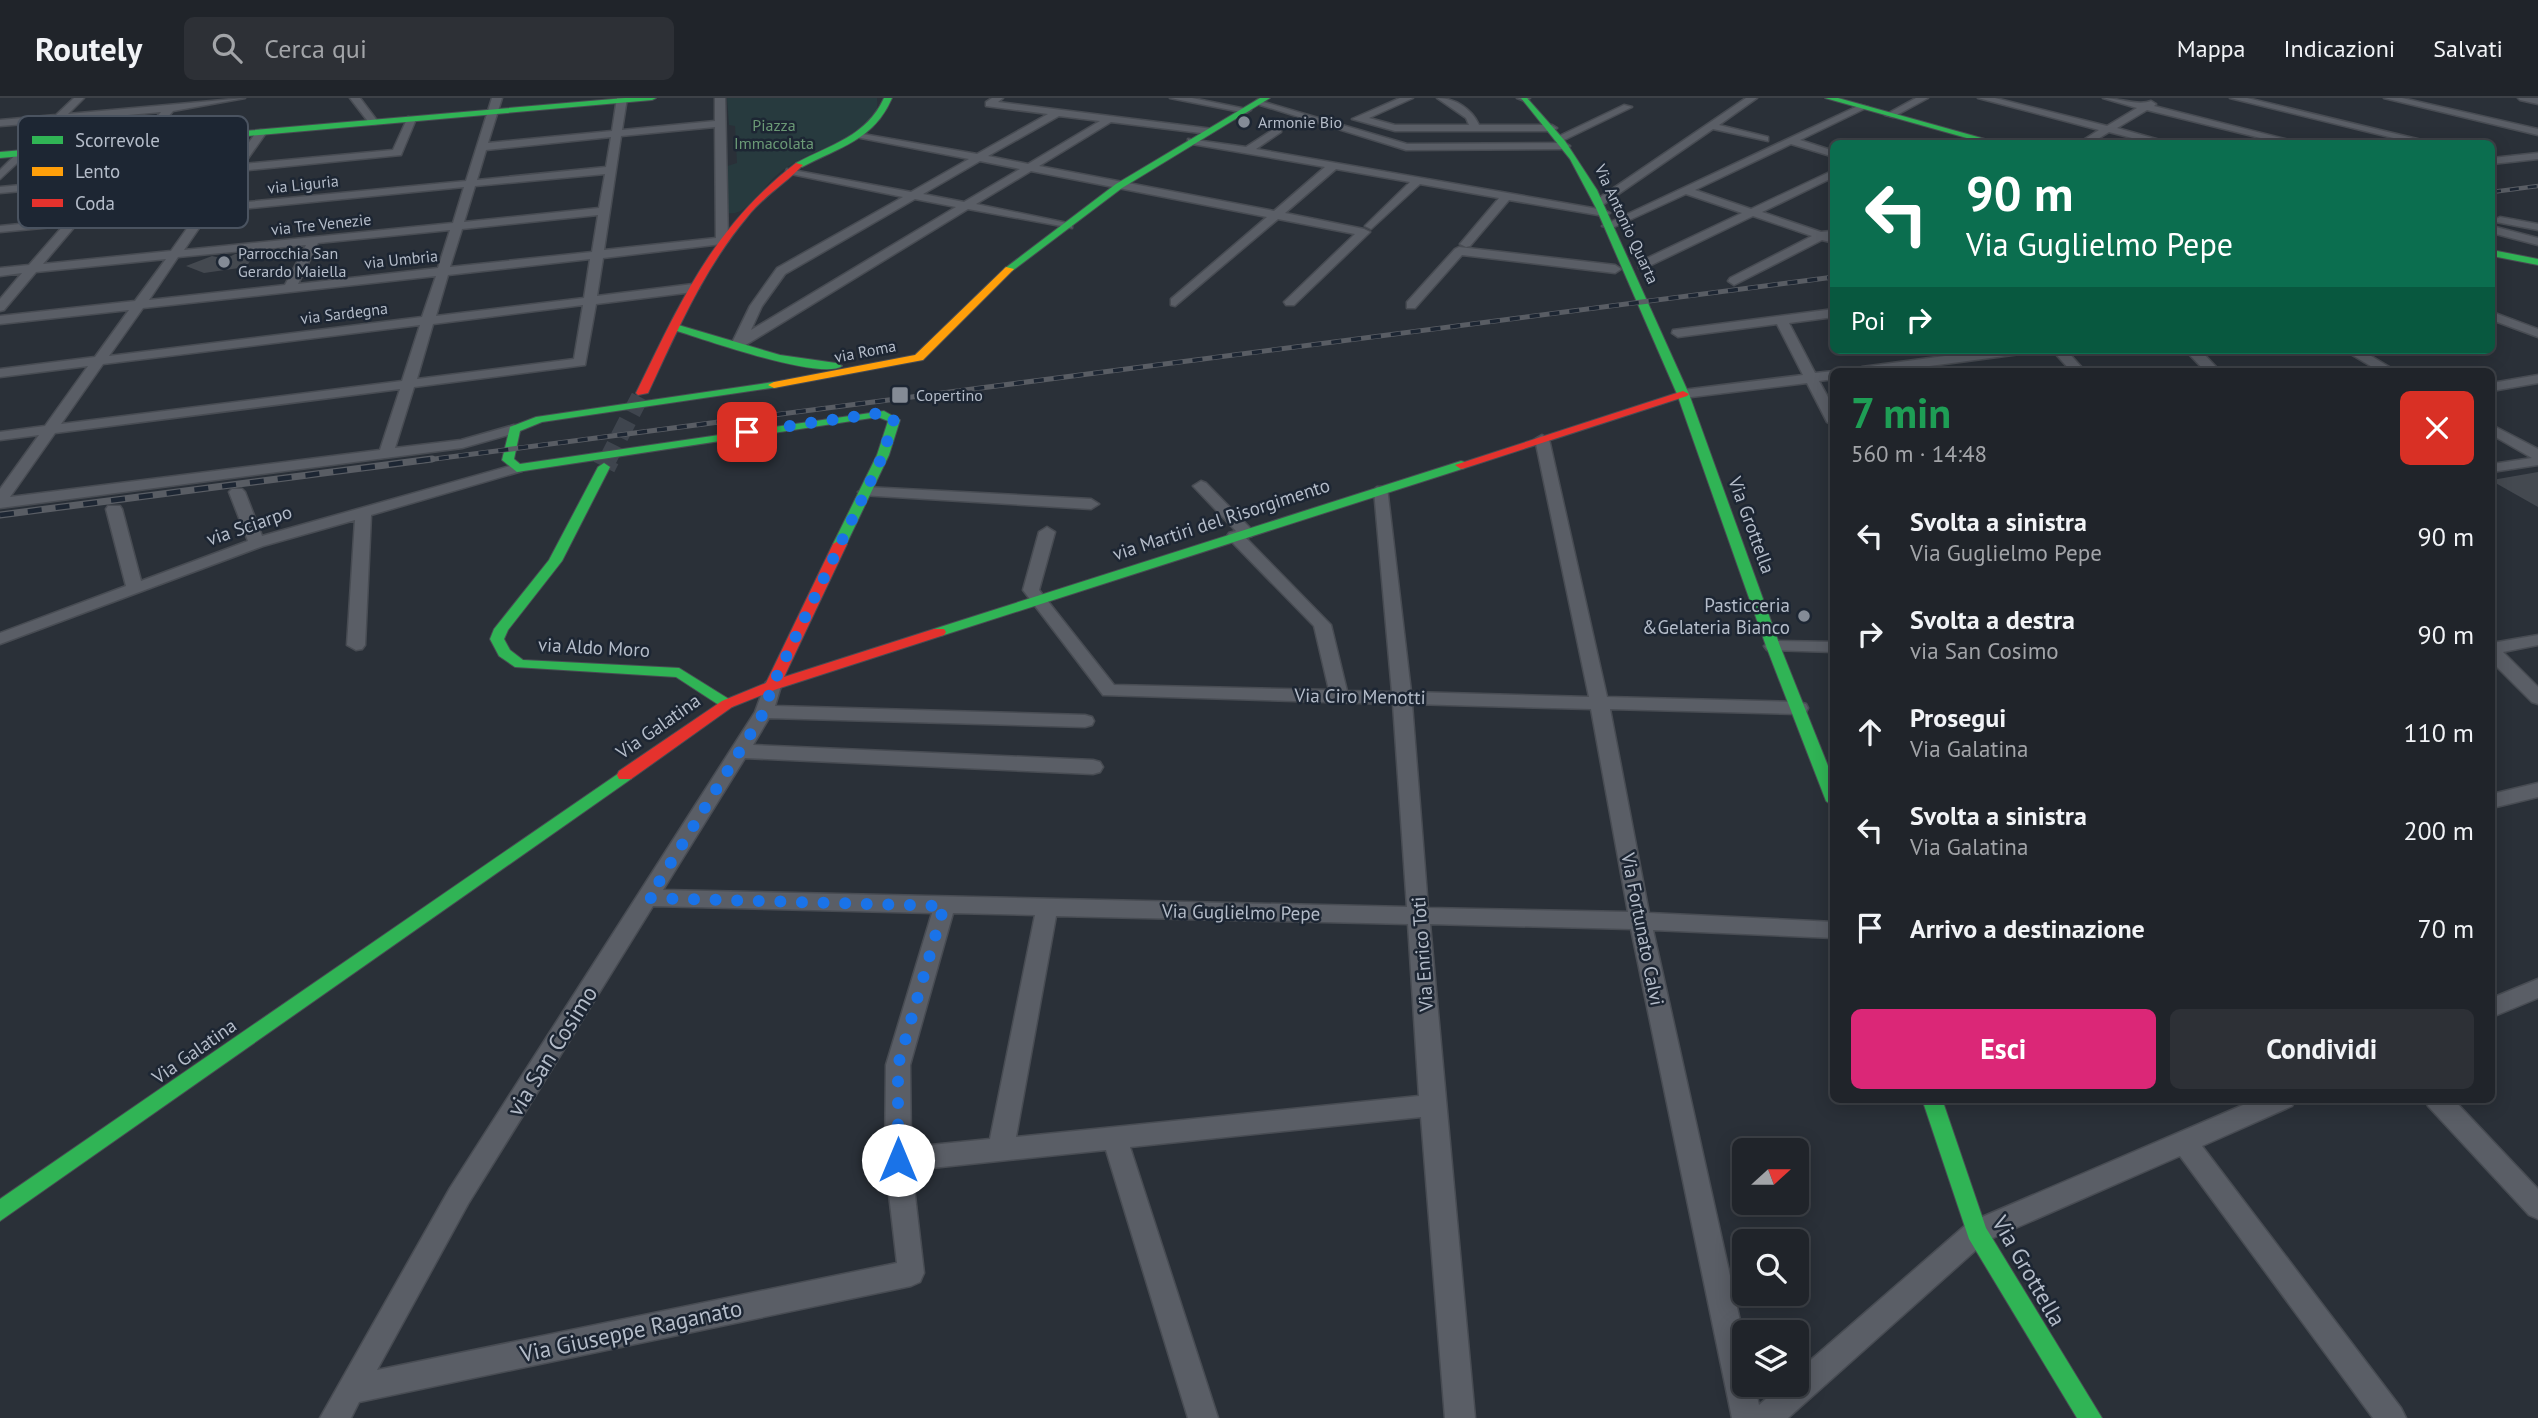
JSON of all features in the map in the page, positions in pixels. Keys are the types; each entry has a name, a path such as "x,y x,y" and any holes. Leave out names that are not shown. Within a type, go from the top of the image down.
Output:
{"street":[{"path":"61,116 79,98"},
{"path":"83,116 169,109 240,98"},
{"path":"355,98 373,122"},
{"path":"248,134 411,118 494,105 652,98"},
{"path":"720,98 722,241"},
{"path":"677,350 675,327 693,288 722,241 791,171 861,135 886,110 888,98"},
{"path":"999,98 989,104 1209,131"},
{"path":"1175,98 1257,103 1406,147 1559,137 1627,107"},
{"path":"1339,126 1408,98"},
{"path":"1442,98 1470,116 1476,129"},
{"name":"Via Antonio Quarta","path":"1524,98 1559,137 1580,166 1644,302"},
{"path":"1604,214 1711,125 1752,98"},
{"path":"1829,98 1982,140"},
{"path":"1891,115 1923,98"},
{"path":"1983,98 2153,140"},
{"path":"2108,98 2283,140"},
{"path":"2089,140 2161,98"},
{"path":"2235,98 2416,140"},
{"path":"2389,98 2533,131 2538,123"},
{"path":"2523,98 2538,101"},
{"path":"0,436 580,362 622,99"},
{"name":"via Roma","path":"514,429 540,419 602,408 778,384 819,373 893,365 919,358 1010,268 1119,186 1257,103"},
{"path":"386,455 494,105"},
{"path":"1192,141 1604,214 1685,190 1863,107"},
{"path":"163,116 169,109"},
{"path":"739,343 756,306 781,271 1060,111"},
{"path":"248,167 397,153 411,118"},
{"path":"739,343 1111,118"},
{"path":"1360,118 1395,128 1476,129 1559,137"},
{"path":"0,123 18,121"},
{"path":"481,146 721,123"},
{"path":"1711,125 1765,139"},
{"path":"1247,151 1277,130"},
{"path":"248,150 261,133"},
{"path":"861,135 1026,169 1275,215 1368,229"},
{"path":"1791,141 1830,153"},
{"path":"0,155 18,153"},
{"path":"2496,159 2538,156"},
{"path":"0,176 18,158"},
{"path":"1175,302 1333,166"},
{"name":"via Liguria","path":"248,205 609,170"},
{"path":"791,171 1068,226"},
{"path":"1643,265 1830,175"},
{"path":"1290,302 1418,180"},
{"path":"0,190 18,188"},
{"path":"1685,190 1828,238"},
{"path":"1411,305 1506,197"},
{"name":"via Tre Venezie","path":"0,272 603,211"},
{"path":"2495,219 2538,227"},
{"name":"via Liguria","path":"0,229 18,227"},
{"path":"0,307 68,228"},
{"path":"0,502 192,228"},
{"path":"2495,230 2538,242"},
{"path":"1734,281 1828,238"},
{"path":"290,288 314,240"},
{"name":"via Umbria","path":"0,320 722,241"},
{"path":"1463,248 1615,268"},
{"path":"2495,253 2537,259"},
{"name":"via Sardegna","path":"0,373 693,288"},
{"name":"Via Grottella","path":"1644,302 1683,394 1773,646 1830,790"},
{"path":"756,306 796,310"},
{"path":"1678,333 1830,314"},
{"path":"2495,317 2538,333"},
{"path":"1781,320 1830,413"},
{"path":"675,327 713,342"},
{"path":"677,350 713,342"},
{"path":"642,393 656,364 677,350 713,342 739,343 819,373"},
{"path":"1883,368 1989,354"},
{"path":"2062,354 2074,368"},
{"path":"2196,354 2210,368"},
{"path":"2358,354 2384,368"},
{"path":"780,357 794,368 819,373"},
{"path":"778,384 794,368"},
{"path":"1683,394 1830,375"},
{"path":"2495,386 2538,379"},
{"name":"via Martiri del Risorgimento","path":"772,686 1683,394"},
{"path":"514,429 508,448 508,460 517,468 880,413 894,419 883,455 772,686"},
{"path":"0,502 386,455 462,444 514,429"},
{"path":"2495,431 2538,454"},
{"name":"Via Fortunato Calvi","path":"1542,439 1599,702 1640,921 1746,1418"},
{"path":"2495,468 2538,461"},
{"name":"via Aldo Moro","path":"604,467 568,539 545,575 502,624 497,639 505,653 520,664 679,673 727,704"},
{"name":"via Sciarpo","path":"0,638 257,543 517,468"},
{"path":"1201,486 1322,625 1339,696"},
{"name":"Via Enrico Toti","path":"1382,490 1402,696 1432,1105 1460,1418"},
{"path":"237,492 257,543"},
{"path":"866,492 1091,504"},
{"path":"114,509 135,589"},
{"path":"356,645 363,511"},
{"path":"1038,599 1031,590 1048,531"},
{"name":"Via Ciro Menotti","path":"1038,599 1109,691 1402,696 1799,708"},
{"path":"2495,650 2538,640"},
{"path":"1773,646 1830,648"},
{"path":"2495,654 2538,698"},
{"name":"Via Galatina","path":"0,1211 727,704 772,686"},
{"name":"via San Cosimo","path":"335,1418 459,1196 764,712 772,686"},
{"path":"764,712 1085,721"},
{"path":"739,751 1093,767"},
{"path":"2495,800 2538,790"},
{"name":"Via Guglielmo Pepe","path":"649,898 1640,921 1830,930"},
{"path":"944,906 898,1065 898,1160 1432,1105"},
{"path":"1001,1149 1047,908"},
{"path":"2495,1007 2538,988"},
{"name":"Via Grottella","path":"1933,1103 1977,1232 2090,1418"},
{"path":"1766,1418 1977,1232 2274,1103"},
{"path":"2441,1103 2538,1208"},
{"path":"1115,1138 1203,1418"},
{"path":"2184,1142 2391,1418"},
{"name":"Via Giuseppe Raganato","path":"350,1390 911,1273 898,1160"}],"green space":[{"name":"Piazza Immacolata","path":"727,98 877,98 877,105 874,117 859,130 788,166 742,210 728,213 724,167 737,163 735,126 729,125"}],"building":[{"name":"Parrocchia San Gerardo Maiella","path":"256,253 246,267 204,273 186,266 212,256 225,259 235,254"},
{"path":"2538,472 2538,507 2495,483 2495,479"}],"tunnel":[{"path":"607,461 642,393"},
{"path":"604,467 607,461"}],"railway":[{"path":"2495,192 2538,186"},
{"path":"419,461 1830,278"},
{"path":"0,515 432,459"}],"traffic: fast":[{"path":"248,133 652,98"},
{"path":"799,165 863,132 882,112 888,98"},
{"path":"1009,269 1119,186 1266,98"},
{"path":"1829,98 1984,140"},
{"path":"1524,99 1573,158 1601,208 1683,394 1773,646 1830,791"},
{"path":"0,155 18,153"},
{"path":"2495,254 2538,262"},
{"path":"675,327 779,358 820,366 836,366"},
{"path":"774,385 540,419 514,429 508,460 517,468 880,413 894,420 883,455 840,544"},
{"path":"939,632 1461,465"},
{"path":"604,467 555,561 501,629 497,639 504,653 520,664 679,673 727,704"},
{"path":"0,1211 625,775"},
{"path":"1933,1103 1977,1232 2090,1418"}],"traffic: slow":[{"path":"774,385 919,358 1009,269"}],"traffic: jam":[{"path":"642,393 688,299 725,239 746,212 771,187 799,165"},
{"path":"1461,465 1683,394"},
{"path":"625,775 727,704 772,686 840,544"},
{"path":"772,686 939,632"}],"place":[{"name":"Armonie Bio","path":"1244,122"},
{"name":"Parrocchia San Gerardo Maiella","path":"224,262"},
{"name":"Copertino","path":"900,395"},
{"name":"Pasticceria &Gelateria Bianco","path":"1804,616"}],"route":[{"path":"747,432 880,413 894,419 883,455 772,686 764,712 649,898 944,906 898,1065 898,1160"}]}
